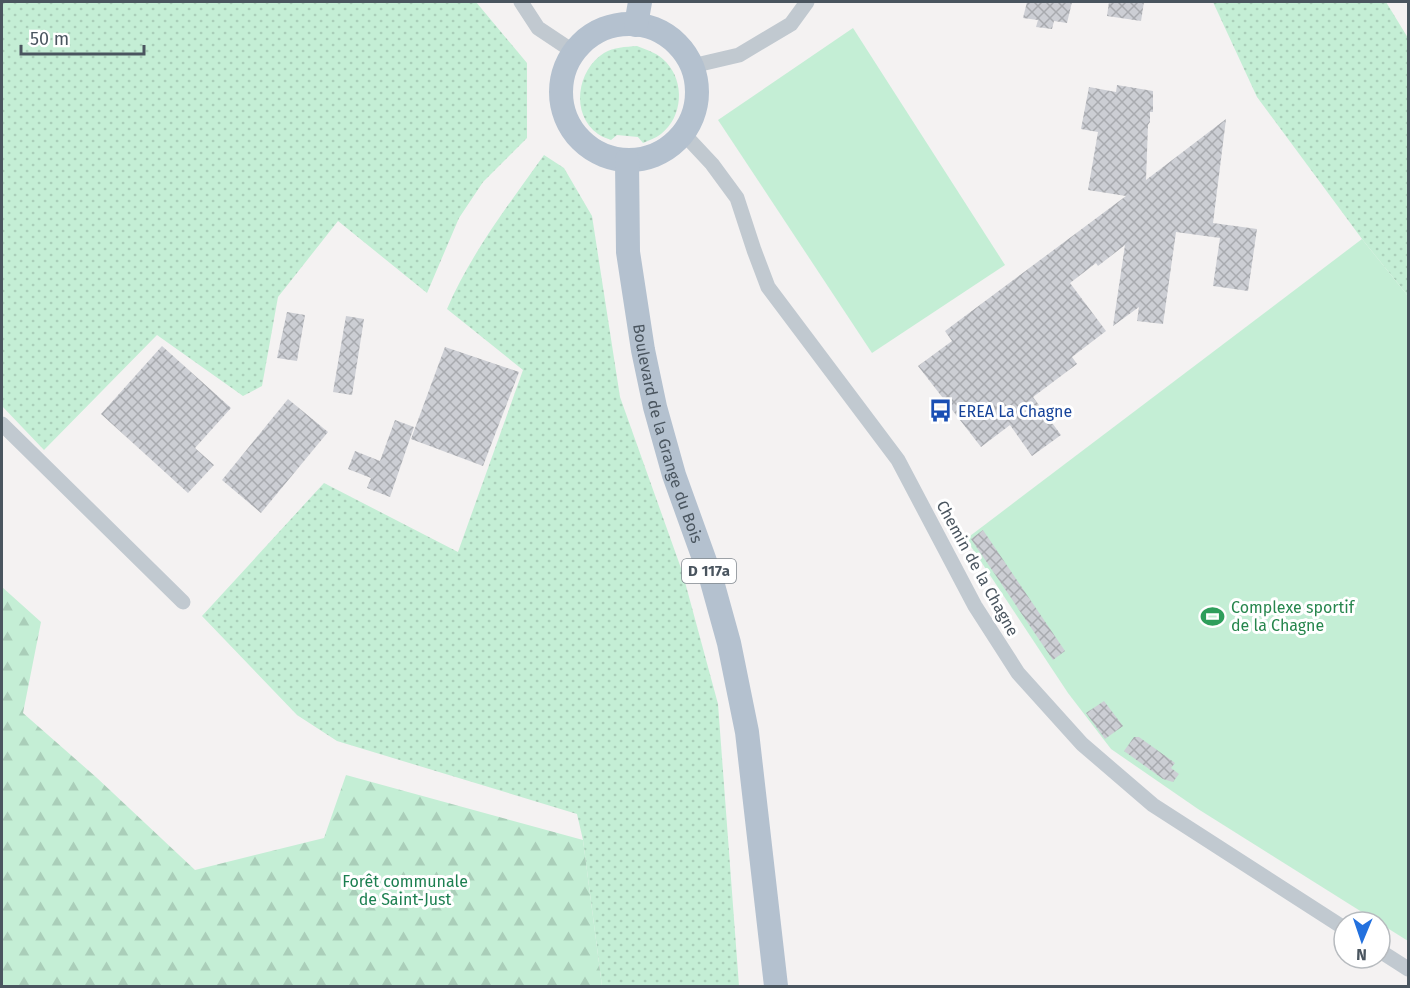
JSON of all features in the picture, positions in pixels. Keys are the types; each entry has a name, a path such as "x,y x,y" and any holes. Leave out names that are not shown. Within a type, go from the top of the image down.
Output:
{"main road":[{"path":"638,13 653,28 668,36 682,50 692,66 697,89 694,112 683,133 672,145 658,153 643,159 611,158 582,142 572,129 564,114 561,98 562,82 566,66 574,52 586,39 638,13"},
{"name":"Boulevard de la Grange du Bois","path":"627,160 628,252 643,350 655,407 674,475 711,578 729,643 747,732 776,987"}],"street":[{"path":"520,2 538,28 574,52"},
{"path":"692,66 739,55 791,24 807,2"},
{"name":"Chemin de la Chagne","path":"683,133 712,164 737,198 768,287 898,460 975,606 1018,673 1083,744 1153,806 1332,920"},
{"path":"2,424 183,602"},
{"path":"1392,959 1408,969"}],"green space":[{"path":"2,2 476,2 527,63 527,138 483,182 459,218 427,293 338,221 278,297 262,386 243,396 157,335 44,450 2,406"},
{"path":"1213,2 1386,2 1408,38 1408,296 1362,239 1257,97"},
{"path":"853,28 1005,265 872,353 718,120"},
{"path":"637,46 660,56 672,70 679,89 677,109 668,127 655,138 643,143 638,137 617,135 611,140 598,134 583,115 580,92 583,81 588,70 604,53 616,48"},
{"path":"544,155 564,168 592,216 620,397 682,571 718,704 739,986 602,986 583,840 577,814 337,741 297,715 202,616 324,483 458,552 523,370 447,309 467,268 504,210"},
{"name":"Complexe sportif de la Chagne","path":"1362,239 1408,296 1408,941 1392,931 1392,910 1359,910 1198,809 1111,749 1068,693 966,539"},
{"name":"Forêt communale de Saint-Just","path":"2,587 41,622 23,713 97,778 195,870 324,838 346,775 583,840 602,986 2,986"}],"building":[{"path":"1027,2 1072,2 1067,23 1054,21 1052,29 1036,27 1038,20 1023,18"},
{"path":"1109,2 1144,2 1141,21 1107,16"},
{"path":"1117,85 1153,91 1153,112 1150,112 1148,125 1146,180 1226,119 1213,223 1257,229 1248,291 1213,286 1220,238 1176,232 1163,324 1137,321 1139,307 1113,326 1125,245 1098,266 1096,263 1070,283 1106,331 1072,357 1077,364 1033,397 1061,435 1032,456 1010,425 981,447 918,366 952,341 945,331 1126,196 1088,190 1098,132 1081,129 1089,87 1116,92"},
{"path":"287,312 305,315 297,361 277,358"},
{"path":"346,316 364,319 352,395 333,392"},
{"path":"162,346 231,408 195,448 214,465 188,493 101,414"},
{"path":"445,347 519,372 483,466 411,439"},
{"path":"288,399 328,432 261,513 222,480"},
{"path":"395,420 414,427 390,497 367,488 371,478 348,469 355,451 380,461"},
{"path":"983,530 1065,651 1053,660 971,539"},
{"path":"1104,701 1123,726 1105,739 1086,713"},
{"path":"1134,737 1139,737 1175,763 1171,768 1179,774 1173,782 1163,779 1124,751"}],"place":[{"name":"EREA La Chagne","path":"940,411"},
{"name":"Complexe sportif de la Chagne","path":"1213,616"}]}
